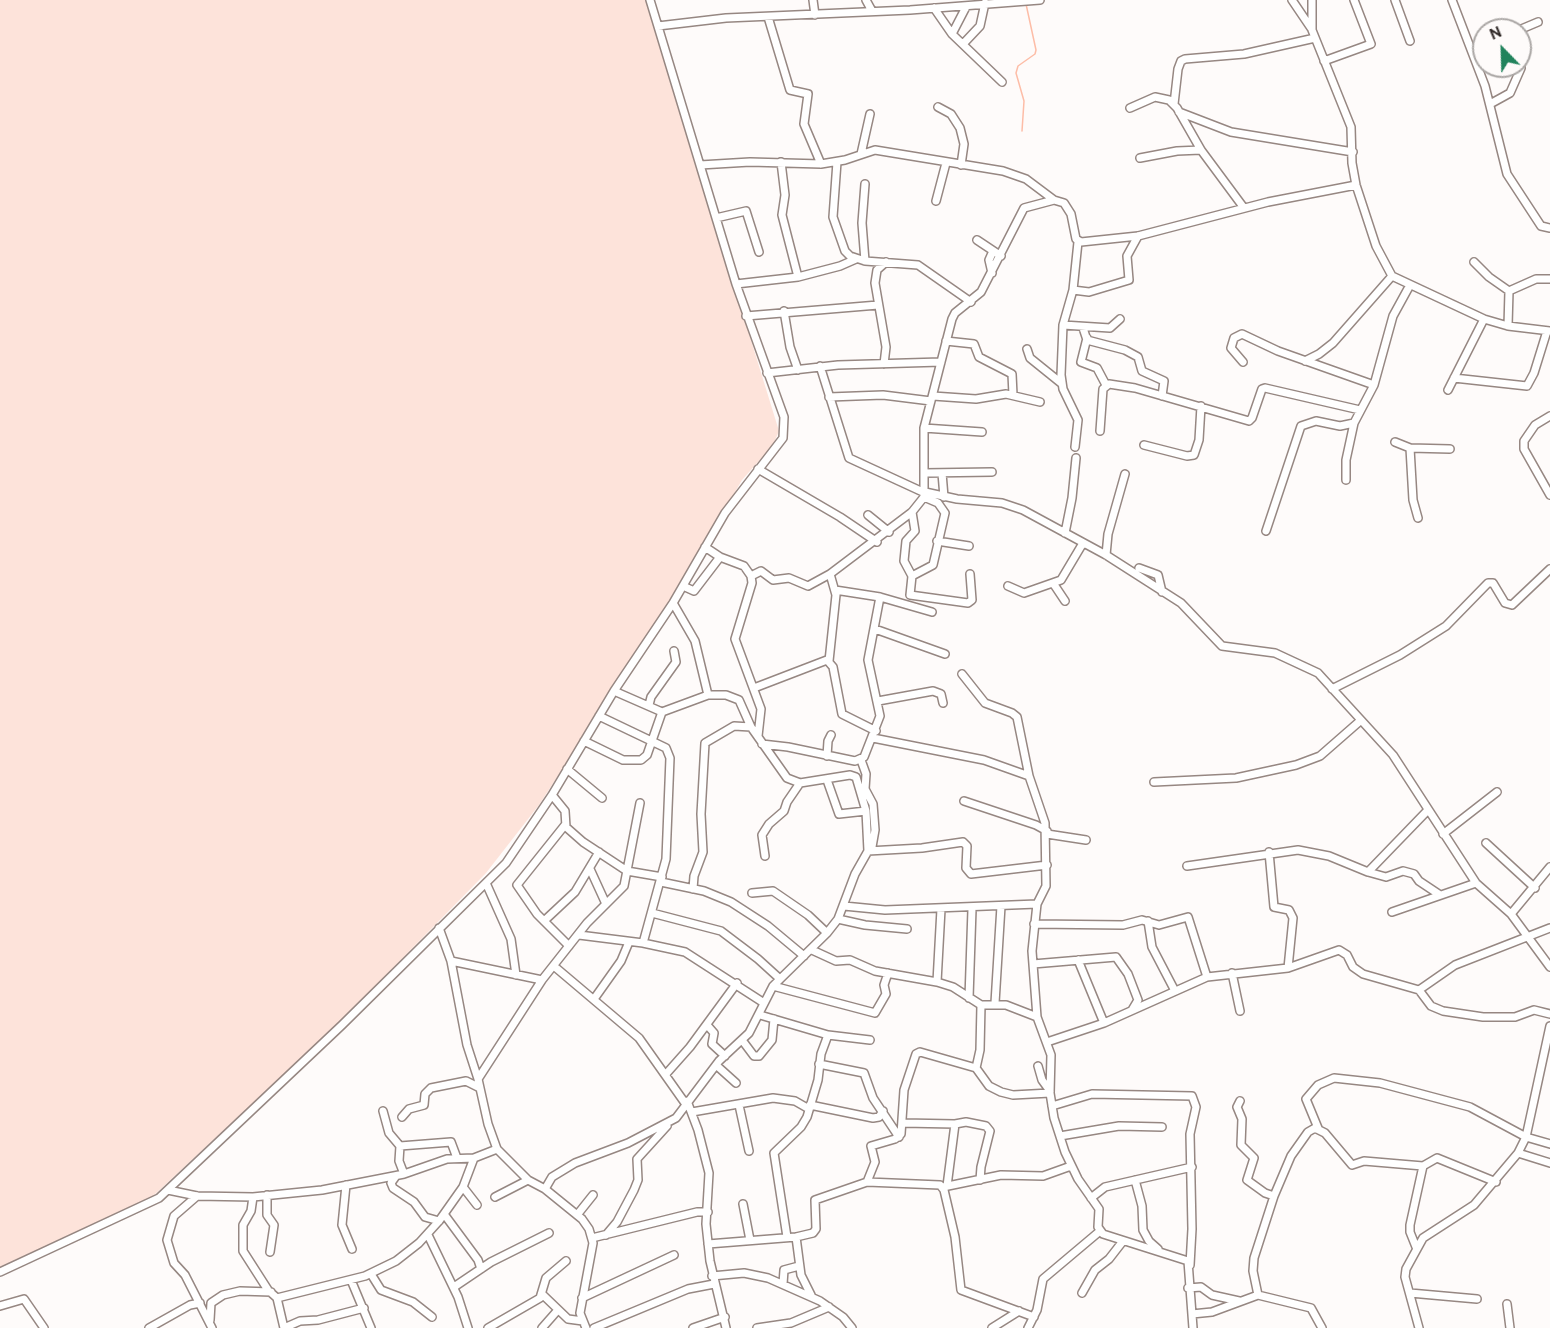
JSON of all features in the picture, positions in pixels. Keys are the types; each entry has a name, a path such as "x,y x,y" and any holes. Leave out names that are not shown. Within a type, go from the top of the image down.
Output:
{"street":[{"path":"0,1272 144,1207 168,1190 342,1025 506,863 552,795 614,691 673,603 725,513 783,438 786,428 746,316 650,0"},
{"path":"813,0 815,15"},
{"path":"866,0 872,11"},
{"path":"908,0 910,10"},
{"path":"658,26 726,18 966,7 985,2 1040,0"},
{"path":"1292,0 1312,30 1349,118 1356,185 1376,246 1392,276 1484,319 1508,326 1549,331 1527,386 1454,378"},
{"path":"1312,0 1312,30"},
{"path":"1324,61 1371,44 1354,0"},
{"path":"1395,0 1410,41"},
{"path":"1452,0 1490,104 1507,174 1541,226 1550,228"},
{"path":"963,44 980,26 985,2"},
{"path":"952,34 966,7"},
{"path":"934,8 952,34 1002,82"},
{"path":"768,17 790,90 808,94 804,124 821,164"},
{"path":"1532,25 1538,22"},
{"path":"1174,104 1178,69 1181,61 1185,59 1244,54 1315,38"},
{"path":"1490,104 1510,93 1517,78"},
{"path":"1130,108 1155,97 1169,100 1174,104 1201,150 1244,208"},
{"path":"938,107 951,114 960,128 964,144 961,165"},
{"path":"1179,112 1231,132 1353,152"},
{"path":"861,154 870,114"},
{"path":"700,165 781,162 821,164 837,162 874,150 1016,175 1033,183 1054,200 1067,206 1078,242 1073,290 1063,325 1062,383 1078,420 1075,447"},
{"path":"1140,158 1177,151 1201,150"},
{"path":"781,162 785,195 782,215 798,277"},
{"path":"837,162 834,200 836,229 845,251 856,259 865,261 907,263 927,269 971,302"},
{"path":"936,201 946,163"},
{"path":"865,184 861,224 865,261"},
{"path":"1078,242 1138,236 1244,208 1356,185"},
{"path":"751,576 761,571 773,580 789,578 808,586 877,542 912,512 925,494 924,428 953,315 981,292 1021,212 1028,206 1054,200"},
{"path":"716,218 746,211 759,252"},
{"path":"1073,290 1089,292 1129,280 1127,256 1138,236"},
{"path":"977,240 1001,256"},
{"path":"992,273 989,260 993,250"},
{"path":"736,284 798,277 856,259"},
{"path":"884,364 886,347 878,304 876,276 886,262"},
{"path":"1474,262 1489,277 1509,291"},
{"path":"1305,361 1333,343 1392,276"},
{"path":"1509,291 1536,279 1550,279"},
{"path":"1346,480 1346,460 1354,423 1374,386 1393,316 1410,285"},
{"path":"1508,326 1509,291"},
{"path":"746,316 878,304"},
{"path":"784,311 790,347 798,370"},
{"path":"1063,325 1110,328 1120,319"},
{"path":"1448,390 1484,319"},
{"path":"1083,328 1087,338 1081,362 1096,368 1106,385"},
{"path":"1243,362 1231,348 1234,338 1242,334 1305,361 1374,386"},
{"path":"1087,338 1138,357 1142,371 1164,381 1162,396"},
{"path":"946,341 975,344 979,357 1012,374 1013,395"},
{"path":"1027,349 1030,358 1062,383"},
{"path":"767,373 820,366 941,362"},
{"path":"820,366 849,458 925,494 938,503 945,513 933,565 912,576"},
{"path":"1106,385 1135,388 1249,421 1262,389 1265,387 1360,410"},
{"path":"1100,431 1103,389 1106,385"},
{"path":"829,397 884,395 932,399 976,399 1013,395 1040,402"},
{"path":"1144,445 1187,456 1194,455 1199,440 1200,406"},
{"path":"1550,416 1534,425 1524,441 1524,449 1550,495"},
{"path":"1266,531 1301,426 1316,421 1340,426 1354,423"},
{"path":"924,428 982,432"},
{"path":"1395,442 1410,448 1450,449"},
{"path":"1410,448 1413,500 1418,518"},
{"path":"1065,533 1072,498 1076,458"},
{"path":"758,469 840,517 877,542"},
{"path":"925,473 992,472"},
{"path":"942,473 944,497"},
{"path":"1106,555 1108,534 1125,474"},
{"path":"925,494 1011,505 1106,555 1181,603 1221,646 1275,653 1318,674 1393,755 1476,883 1511,914 1550,968"},
{"path":"912,512 915,531 906,541 904,561 912,576 909,588 912,596 968,603 972,600 970,574"},
{"path":"868,515 889,532"},
{"path":"937,541 969,546"},
{"path":"1008,586 1024,593 1064,577 1083,543"},
{"path":"705,547 720,557 744,566 751,576 752,583 735,639 754,688 762,717 758,736"},
{"path":"683,586 694,591 720,557"},
{"path":"1138,568 1158,575 1162,592"},
{"path":"1332,689 1400,655 1446,626 1488,584 1493,583 1505,603 1512,605 1550,569"},
{"path":"830,574 835,590 829,661 833,668 842,714 874,735 984,760 1029,776"},
{"path":"1053,583 1065,601"},
{"path":"835,590 880,597 932,612"},
{"path":"606,1235 617,1222 634,1190 638,1180 638,1159 716,1065 741,1040 760,1015 773,986 812,950 838,919 850,886 870,851 875,830 873,804 865,789 866,774 861,760 874,735 880,716 868,660 880,597"},
{"path":"673,603 695,641 708,695"},
{"path":"875,629 945,654"},
{"path":"649,705 651,697 676,662 674,651"},
{"path":"754,688 816,662 829,661"},
{"path":"962,674 985,703 1017,717 1029,776 1047,832 1046,886 1037,904 1034,924 1033,964 1037,1017 1051,1055 1050,1092 1060,1136 1071,1166 1101,1213 1100,1231 1052,1269 1043,1279 1034,1317 1028,1328"},
{"path":"614,691 662,712"},
{"path":"878,701 933,691 941,694 943,703"},
{"path":"584,741 630,762 641,760 646,755 662,712 708,695 726,695 739,700 751,727 781,773 800,783 850,775 856,777 866,811 870,851"},
{"path":"599,716 666,748 670,758 666,859 643,943"},
{"path":"1154,782 1236,778 1296,765 1320,756 1360,721"},
{"path":"693,888 694,876 703,852 701,814 706,741 734,726 751,727"},
{"path":"827,756 827,746 831,735"},
{"path":"762,744 861,760"},
{"path":"567,769 602,798"},
{"path":"827,780 839,814 866,811"},
{"path":"765,856 762,835 769,824 784,811 787,801 800,783"},
{"path":"1443,834 1497,792"},
{"path":"552,795 565,811 565,825 518,885 544,921 569,946"},
{"path":"964,801 1036,825 1047,832 1086,840"},
{"path":"478,1083 542,980 555,967 569,946 624,886 640,803"},
{"path":"1368,872 1428,810"},
{"path":"565,825 627,871 693,888 731,902 768,926 804,956"},
{"path":"870,851 963,842 967,846 966,868 971,874 1047,865"},
{"path":"1486,843 1535,888"},
{"path":"1187,866 1269,852 1298,850 1329,856 1363,872 1386,877 1403,871 1414,874 1419,881 1440,895"},
{"path":"544,921 575,892 599,852"},
{"path":"1269,852 1274,907 1289,910 1293,918 1288,968"},
{"path":"1511,914 1535,888 1550,867"},
{"path":"590,869 606,904"},
{"path":"486,883 511,939 516,975"},
{"path":"1392,912 1476,883"},
{"path":"752,893 773,891 808,915 827,933"},
{"path":"844,906 885,910 972,909 1037,904"},
{"path":"994,1003 1001,906"},
{"path":"937,982 941,909"},
{"path":"969,998 972,909"},
{"path":"652,913 721,931 758,958 780,979"},
{"path":"1034,924 1123,925 1148,921 1159,925 1183,917 1190,918 1207,977"},
{"path":"838,919 865,925 908,929"},
{"path":"1148,921 1152,947 1175,991"},
{"path":"439,928 451,961 467,1045 497,1149 528,1180 545,1189 577,1215 586,1224 592,1238 591,1261 580,1313 584,1324"},
{"path":"1419,990 1455,964 1529,938 1550,928"},
{"path":"579,935 643,943 686,952 737,983 764,1003"},
{"path":"594,999 621,961 629,942"},
{"path":"812,950 836,961 850,960 888,973 937,982 953,987 981,1005 994,1003 1016,1008 1037,1017"},
{"path":"1047,1042 1104,1023 1207,977 1288,968 1339,950 1347,955 1353,967 1363,974 1419,990 1431,1006 1443,1011 1483,1017 1515,1017 1534,1010 1550,1014"},
{"path":"1033,964 1111,956 1119,960 1138,1000 1132,1011"},
{"path":"1078,960 1104,1023"},
{"path":"451,961 542,980"},
{"path":"555,967 639,1038 693,1112 709,1173 708,1244 712,1276 725,1317 726,1328"},
{"path":"773,986 875,1013 886,994 884,985 888,973"},
{"path":"1232,974 1240,1011"},
{"path":"666,1074 737,983"},
{"path":"976,1068 980,1050 981,1005"},
{"path":"760,1015 828,1035 870,1040"},
{"path":"741,1040 754,1056 759,1056 772,1040 774,1019"},
{"path":"707,1024 714,1033 712,1044 725,1056"},
{"path":"1419,1328 1406,1269 1416,1247 1430,1232 1474,1205 1496,1182 1518,1153 1526,1137 1550,1026"},
{"path":"787,1237 774,1153 801,1127 818,1080 819,1064 828,1035"},
{"path":"899,1137 903,1123 904,1090 916,1054 924,1051 976,1068 989,1086 1001,1092 1014,1095 1050,1092"},
{"path":"819,1064 861,1071 873,1098 899,1137"},
{"path":"716,1065 736,1083"},
{"path":"1038,1065 1043,1083 1050,1092"},
{"path":"1496,1182 1437,1158 1423,1166 1365,1161 1352,1165 1318,1128 1306,1099 1318,1085 1334,1078 1380,1083 1470,1107 1526,1137 1550,1144"},
{"path":"402,1117 412,1107 423,1107 425,1094 431,1088 466,1081 478,1083"},
{"path":"1052,1106 1092,1094 1192,1096 1196,1107 1190,1134 1192,1229 1188,1288 1193,1328"},
{"path":"693,1112 783,1099 809,1107 873,1118 879,1117 883,1111"},
{"path":"1239,1101 1238,1107 1242,1119 1241,1145 1254,1156 1247,1180 1265,1194 1274,1196"},
{"path":"739,1105 749,1151"},
{"path":"383,1111 389,1132 400,1146 399,1161 404,1174"},
{"path":"903,1123 955,1124 966,1122 986,1126 990,1131 980,1180"},
{"path":"545,1189 552,1178 575,1163 670,1123"},
{"path":"955,1124 945,1187 957,1248 961,1290 1034,1317"},
{"path":"1060,1136 1119,1126 1162,1127"},
{"path":"1258,1295 1253,1271 1254,1258 1274,1196 1291,1156 1308,1132 1318,1128"},
{"path":"867,1182 875,1162 872,1146 899,1137"},
{"path":"400,1146 451,1142 457,1158"},
{"path":"168,1190 197,1196 253,1197 396,1176 457,1158 474,1158 497,1149"},
{"path":"1518,1153 1550,1163"},
{"path":"211,1325 211,1303 215,1299 240,1292 274,1295 351,1280 371,1274 396,1261 428,1235 439,1221 463,1187 474,1158"},
{"path":"708,1244 796,1237 816,1229 815,1200 867,1182 945,1187 1009,1174 1042,1176 1071,1166"},
{"path":"1416,1247 1410,1232 1410,1225 1423,1166"},
{"path":"1091,1198 1105,1187 1192,1167"},
{"path":"396,1176 391,1183 393,1188 414,1203 425,1217 439,1221"},
{"path":"495,1197 528,1180"},
{"path":"1135,1180 1142,1206 1143,1230 1158,1250"},
{"path":"346,1185 342,1225 352,1249"},
{"path":"463,1187 477,1205"},
{"path":"267,1195 267,1215 273,1225 270,1252"},
{"path":"577,1215 593,1195"},
{"path":"197,1196 174,1216 167,1240 174,1263 184,1275 211,1325"},
{"path":"253,1197 252,1211 243,1225 243,1251 274,1295 284,1328 300,1321 318,1320 364,1308"},
{"path":"743,1204 750,1240"},
{"path":"592,1238 697,1212 708,1212"},
{"path":"444,1214 478,1260 481,1269"},
{"path":"1100,1231 1123,1241 1182,1258 1190,1266"},
{"path":"454,1287 522,1245 549,1233"},
{"path":"428,1235 454,1287 468,1328"},
{"path":"796,1237 802,1280 811,1295"},
{"path":"1082,1293 1095,1270 1109,1259 1123,1241"},
{"path":"582,1298 674,1255"},
{"path":"488,1328 535,1302 542,1294 546,1278 566,1261"},
{"path":"783,1284 784,1270 799,1266"},
{"path":"371,1274 381,1290 413,1302 432,1317"},
{"path":"712,1276 750,1274 783,1284 811,1295 843,1317 852,1328"},
{"path":"351,1280 371,1328"},
{"path":"594,1328 688,1289 714,1284"},
{"path":"1188,1288 1201,1287 1212,1295 1239,1301"},
{"path":"1410,1293 1477,1299"},
{"path":"542,1294 568,1320 584,1324"},
{"path":"1192,1314 1212,1312 1258,1295 1311,1308 1322,1328"},
{"path":"0,1306 24,1299 44,1328"},
{"path":"149,1328 190,1305 200,1303"},
{"path":"1507,1304 1510,1328"},
{"path":"757,1328 791,1326 829,1307"},
{"path":"542,1328 558,1311"},
{"path":"992,1328 1019,1311"},
{"path":"693,1328 725,1317"}],"shaded area":[{"path":"0,0 646,0 779,431 773,445 742,480 674,597 539,805 486,873 337,1025 152,1197 0,1267"}],"waterway":[{"path":"1022,131 1024,101 1016,73 1018,66 1035,54 1036,50 1026,4"}]}
